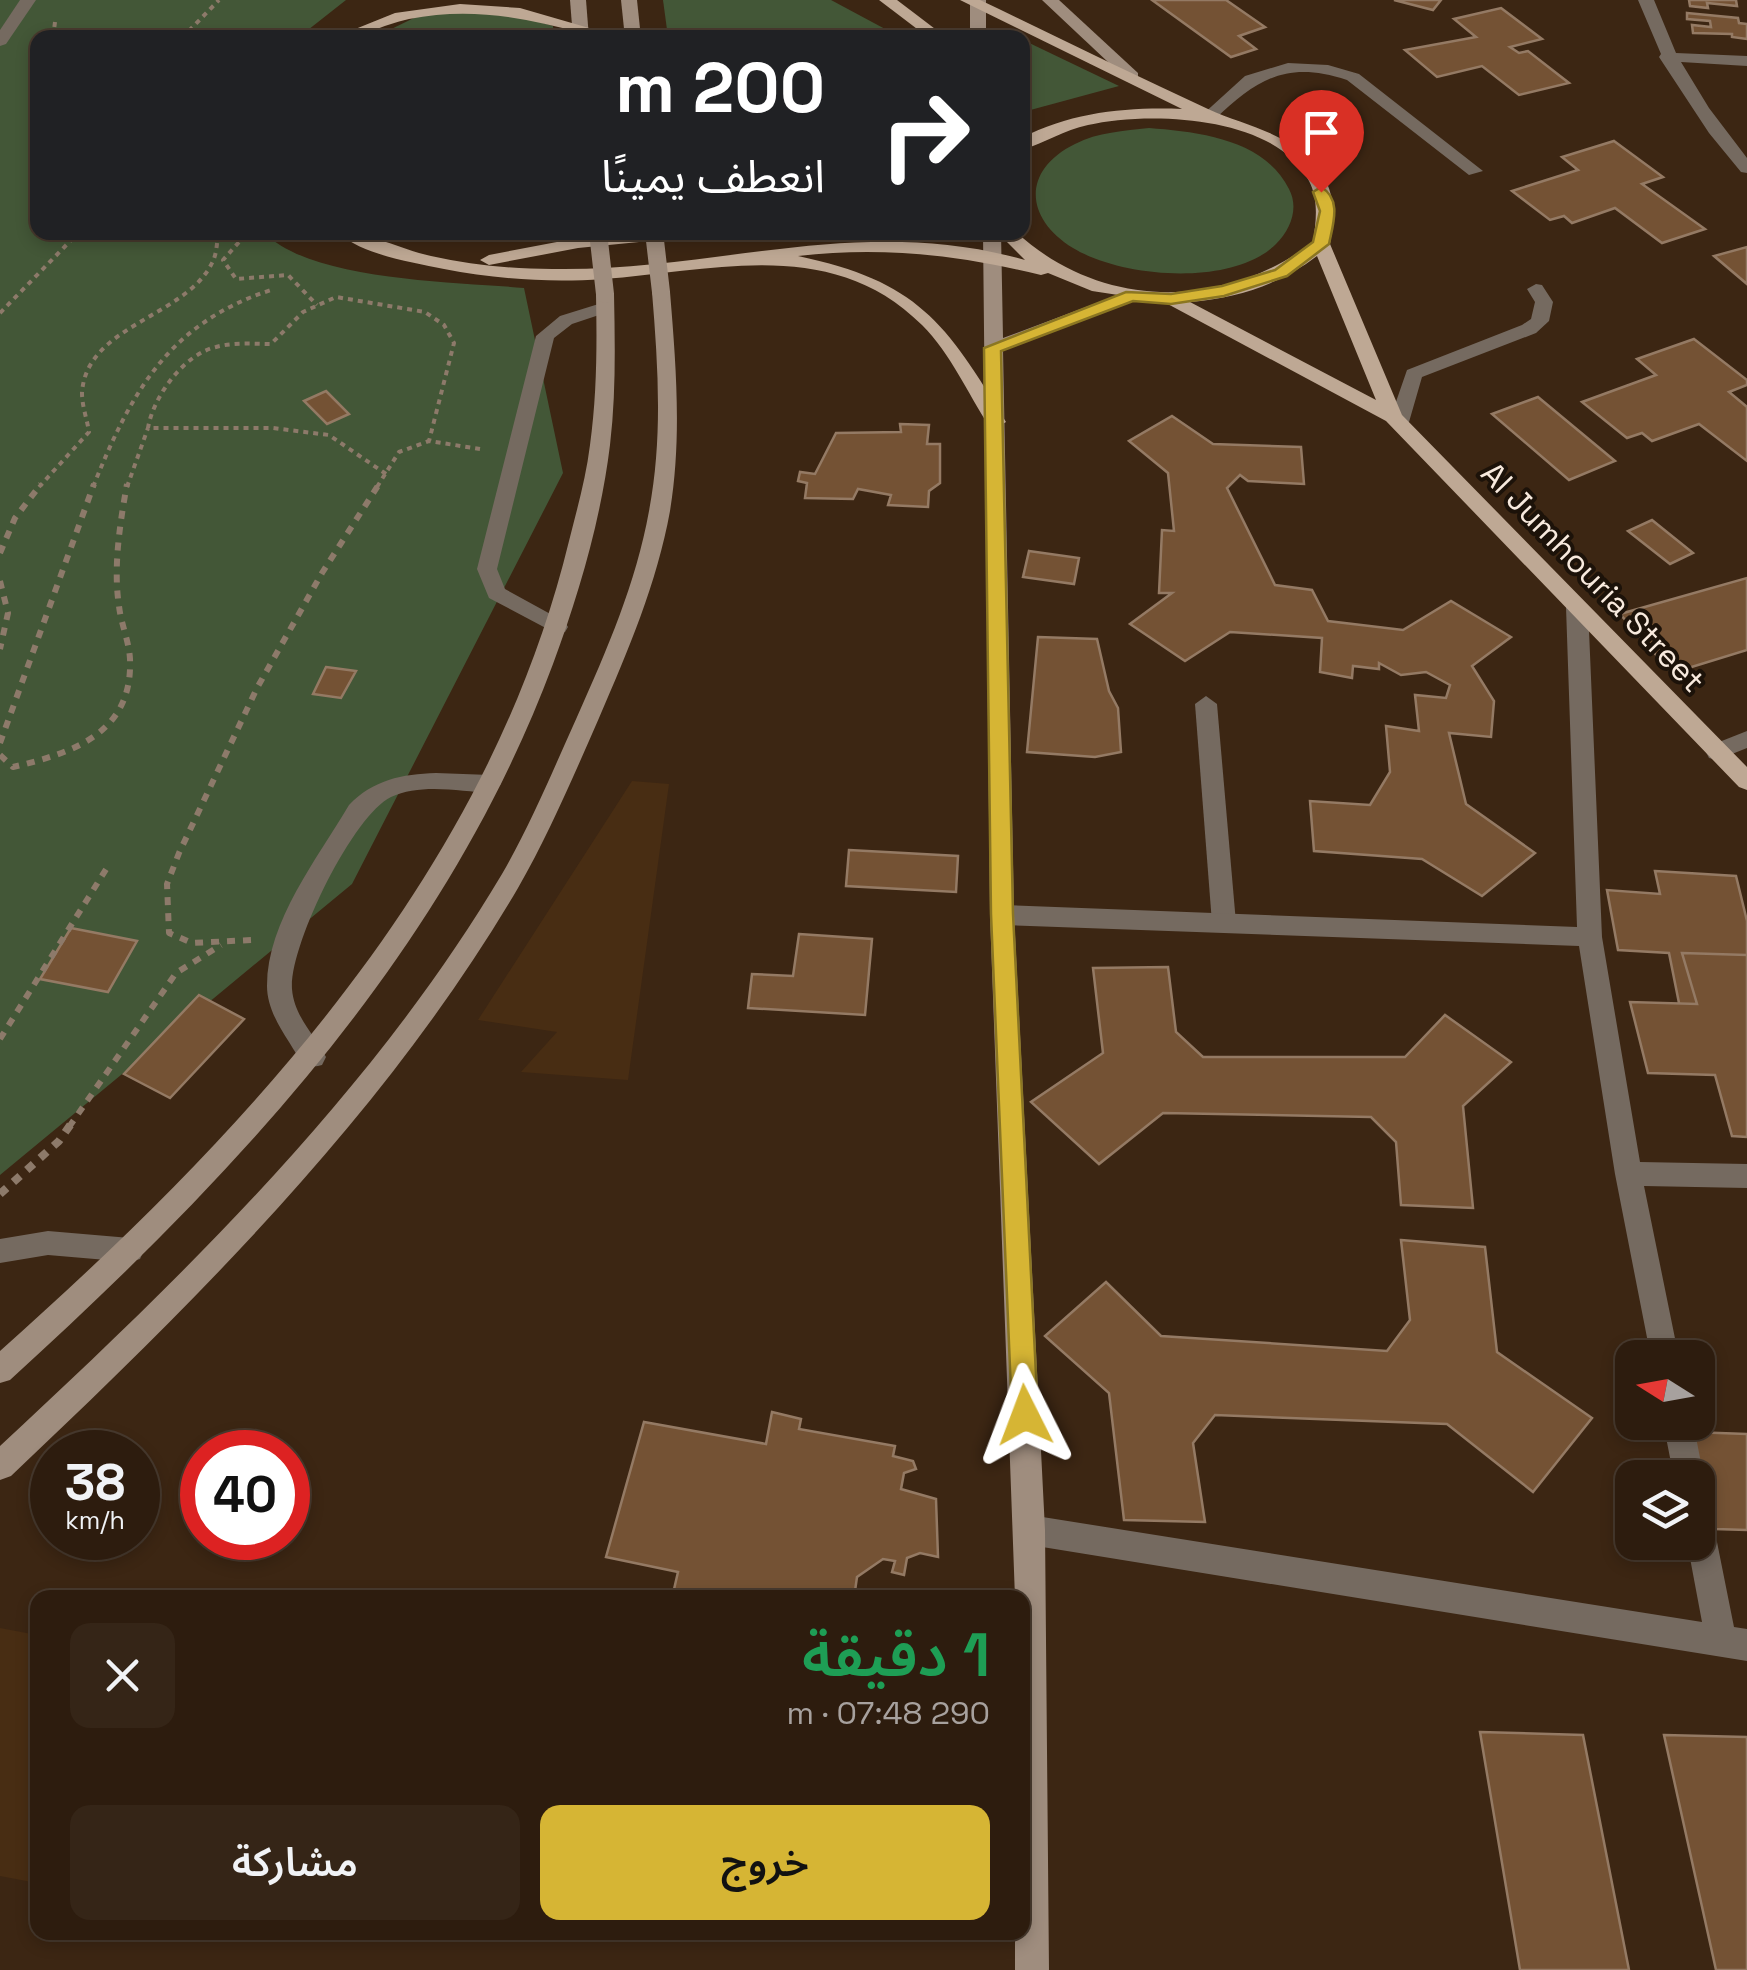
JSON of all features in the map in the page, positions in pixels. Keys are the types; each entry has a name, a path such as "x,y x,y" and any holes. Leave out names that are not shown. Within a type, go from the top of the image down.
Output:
{"main road":[{"path":"578,0 581,30"},
{"path":"629,0 632,30"},
{"path":"886,0 929,30"},
{"path":"1050,0 1132,76"},
{"path":"360,30 404,12 460,1 522,4 575,30"},
{"path":"372,240 455,266 577,275 886,245 942,246 991,254 1132,296 1171,299 1224,291 1281,273 1321,244 1328,211 1314,173 1260,131 1209,116 975,2 977,30"},
{"path":"339,30 364,10"},
{"path":"1030,140 1060,125 1117,114 1209,116"},
{"path":"0,1370 130,1250 252,1127 374,980 444,871 490,784 557,627 580,549 597,465 606,384 605,300 599,240"},
{"path":"455,266 609,240"},
{"path":"0,1466 123,1352 240,1234 426,1007 500,898 557,788 642,582 664,481 667,382 655,240"},
{"path":"992,240 1002,914 1030,1530 1032,1970"},
{"path":"1014,240 1033,258 1070,280"},
{"name":"Al Jumhouria Street","path":"1321,244 1396,420"},
{"path":"754,257 831,269 888,290 919,312 952,350 996,422"},
{"path":"992,348 1132,296"},
{"name":"Al Jumhouria Street","path":"1171,299 1396,420 1747,781"}],"street":[{"path":"0,40 28,0"},
{"path":"1646,0 1667,57 1711,128 1747,168"},
{"path":"1667,57 1747,61"},
{"path":"1209,116 1253,78 1292,69 1337,71 1353,77 1475,170"},
{"path":"1396,420 1414,374 1529,329 1540,321 1544,302 1536,289"},
{"path":"557,627 508,603 489,582 488,569 545,336 605,300"},
{"path":"1578,607 1590,937 1628,1174 1660,1340"},
{"path":"1206,704 1224,923"},
{"path":"1716,752 1747,739"},
{"path":"313,1056 284,1010 281,965 290,934 357,812 373,795 399,784 490,784"},
{"path":"1002,914 1590,937"},
{"path":"1628,1174 1747,1176"},
{"path":"0,1251 48,1243 130,1250"},
{"path":"1030,1530 1734,1642 1709,1560"}],"path":[{"path":"190,30 219,0"},
{"path":"0,313 71,240"},
{"path":"0,552 5,532 37,485 89,432 82,390 91,364 106,344 200,282 213,263 217,240"},
{"path":"242,240 223,260 236,279 252,280 281,272 294,275 317,306"},
{"path":"0,743 104,460 154,369 184,336 212,314 238,300 271,290"},
{"path":"0,755 13,767 74,751 99,734 127,694 130,658 118,602 132,457 148,428 148,417 181,369 208,348 272,344 303,312 336,297 424,312 444,325 454,343 429,441"},
{"path":"148,428 273,428 329,435 386,474"},
{"path":"290,934 222,944 192,942 169,934 167,884 257,688 322,573 399,452 429,441 516,454"},
{"path":"0,581 8,612 0,649"},
{"path":"0,1039 110,863"},
{"path":"0,1194 59,1141 176,973 222,944"}],"shaded area":[{"path":"632,781 669,784 628,1080 521,1072 557,1032 478,1020"},
{"path":"0,1628 30,1634 30,1882 0,1876"}],"green space":[{"path":"0,0 346,0 308,30 30,30 30,240 275,240 316,261 350,270 425,281 524,288 563,473 352,884 0,1175"},
{"path":"663,0 831,0 887,30 667,30"},
{"path":"498,9 553,26 553,30 389,30 420,15"},
{"path":"1030,43 1119,86 1030,110"},
{"path":"1149,128 1228,141 1264,159 1278,172 1292,196 1292,218 1276,244 1257,258 1233,267 1177,273 1119,266 1073,248 1057,236 1038,209 1038,180 1045,167 1084,140"}],"building":[{"path":"1152,0 1226,0 1265,27 1239,36 1256,49 1231,57"},
{"path":"1394,0 1441,0 1433,10"},
{"path":"1689,0 1736,0 1737,6 1690,6"},
{"path":"1501,8 1542,39 1510,47 1519,53 1528,51 1569,83 1519,95 1482,66 1437,77 1405,50 1476,37 1454,19"},
{"path":"1687,13 1738,18 1739,23 1747,24 1747,39 1732,34 1693,33 1692,25 1711,27 1710,21 1687,19"},
{"path":"1614,141 1663,177 1642,184 1705,229 1662,243 1615,208 1572,223 1564,216 1550,220 1512,191 1578,170 1562,157"},
{"path":"1747,247 1747,284 1714,256"},
{"path":"1694,339 1747,380 1747,385 1729,392 1747,407 1747,461 1699,424 1652,441 1642,433 1627,438 1582,402 1656,375 1637,359"},
{"path":"326,391 349,414 327,424 304,401"},
{"path":"1538,397 1615,461 1569,480 1492,414"},
{"path":"1172,416 1213,444 1301,447 1304,484 1248,481 1240,475 1227,488 1275,585 1312,590 1328,621 1403,630 1451,601 1511,637 1472,666 1494,701 1491,737 1449,733 1466,804 1535,853 1482,896 1422,859 1314,851 1310,801 1370,805 1390,772 1386,726 1419,731 1415,695 1446,698 1450,685 1426,672 1401,675 1379,663 1379,669 1353,666 1352,678 1320,672 1322,638 1230,632 1185,661 1130,624 1172,593 1159,593 1162,530 1174,531 1168,473 1129,441"},
{"path":"900,424 929,425 927,444 940,444 940,483 929,491 928,507 888,505 891,495 858,489 853,499 805,498 807,483 798,481 800,472 815,474 836,433 901,432"},
{"path":"1652,520 1693,553 1670,564 1628,531"},
{"path":"1029,551 1079,558 1074,584 1023,577"},
{"path":"1747,578 1747,650 1672,673 1620,614"},
{"path":"1038,637 1097,639 1109,691 1118,708 1121,752 1095,757 1027,752"},
{"path":"326,667 356,671 341,698 313,694"},
{"path":"849,850 958,856 956,892 846,886"},
{"path":"1655,871 1736,876 1747,921 1747,1013 1680,1008 1669,953 1618,950 1607,890 1660,894"},
{"path":"71,928 137,941 108,992 40,979"},
{"path":"799,934 872,939 865,1015 748,1008 752,974 793,976"},
{"path":"1682,953 1747,955 1747,1137 1732,1136 1715,1075 1648,1073 1630,1002 1697,1004"},
{"path":"1168,967 1176,1032 1203,1057 1405,1057 1445,1015 1511,1062 1463,1106 1473,1208 1401,1205 1396,1142 1371,1117 1163,1113 1099,1164 1031,1102 1103,1053 1093,968"},
{"path":"199,995 244,1019 170,1098 124,1074"},
{"path":"1401,1240 1485,1247 1497,1352 1592,1418 1533,1492 1447,1424 1215,1415 1193,1443 1205,1522 1124,1520 1109,1393 1045,1336 1106,1282 1161,1336 1387,1351 1410,1320"},
{"path":"772,1412 801,1419 799,1429 895,1446 893,1456 913,1461 916,1469 904,1473 901,1489 936,1499 938,1557 920,1553 907,1558 904,1575 892,1572 895,1561 883,1559 857,1577 855,1590 674,1590 678,1572 606,1557 644,1422 766,1444"},
{"path":"1715,1433 1747,1434 1747,1530 1715,1529 1715,1460 1698,1460 1693,1440 1715,1440"},
{"path":"1480,1732 1583,1735 1629,1970 1520,1970"},
{"path":"1664,1735 1747,1737 1747,1970 1716,1970"}],"route":[{"path":"1025,1415 1002,914 992,348 1132,296 1171,299 1224,291 1281,273 1321,244 1328,211 1321,192"}]}
